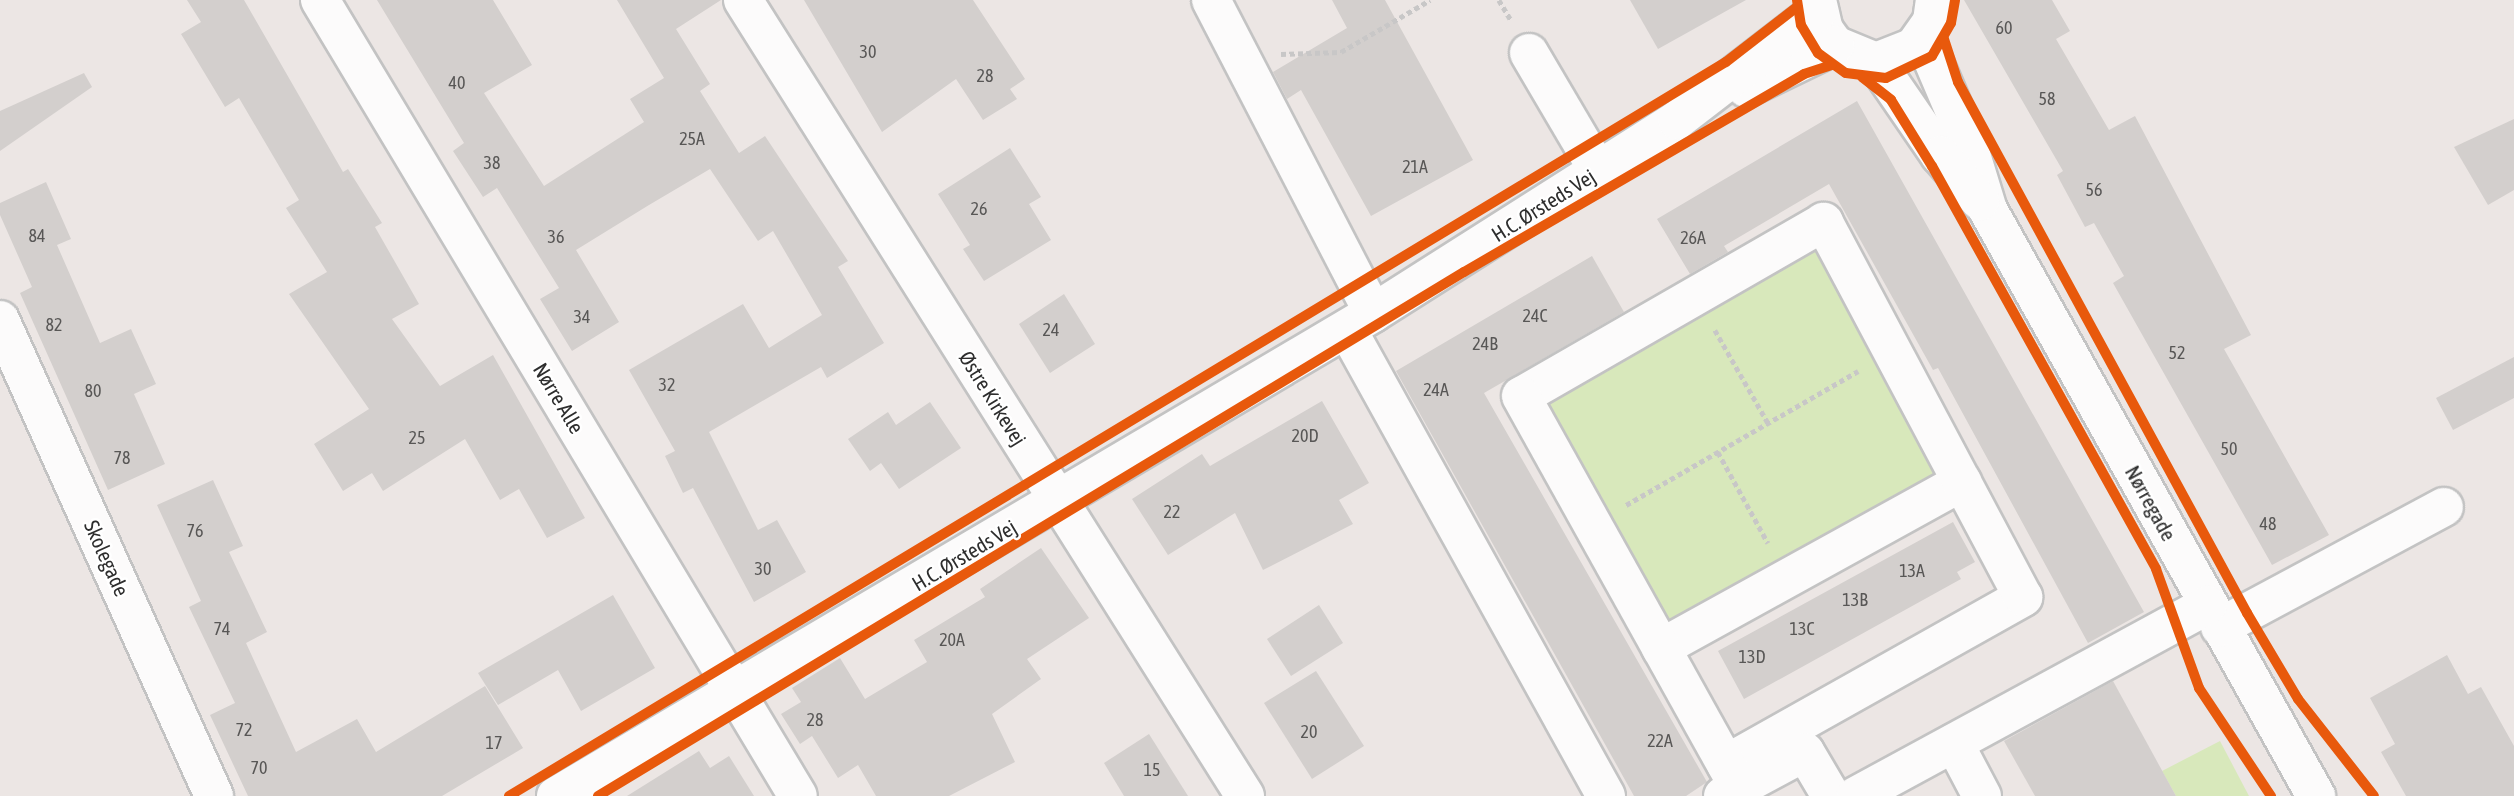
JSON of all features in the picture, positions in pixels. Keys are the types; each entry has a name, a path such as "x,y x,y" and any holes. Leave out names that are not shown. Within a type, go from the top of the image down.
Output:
{"street":[{"name":"Nørre Alle","path":"320,0 798,796"},
{"name":"Østre Kirkevej","path":"743,0 1245,796"},
{"path":"1210,0 1247,70 1360,321 1606,796"},
{"path":"1823,19 1875,62 1902,55 1923,37 1935,0"},
{"name":"H.C. Ørsteds Vej","path":"555,796 1360,321 1677,120 1823,19"},
{"name":"Nørregade","path":"1923,37 1966,138 1988,210"},
{"path":"1530,53 1598,170"},
{"name":"Nørregade","path":"1875,62 1940,155 1988,210 2315,796"},
{"path":"1824,222 2023,597 1730,783 1661,648 1521,396 1824,222"},
{"name":"Skolegade","path":"0,320 214,796"},
{"path":"1661,648 1962,482"},
{"path":"1856,796 1954,743 2444,507"},
{"path":"1954,743 1982,796"},
{"path":"1730,783 1805,752 1831,796"}],"path":[{"path":"1247,70 1288,51 1341,52 1430,0"},
{"path":"1695,296 1768,423"},
{"path":"1593,524 1892,351"},
{"path":"1718,452 1787,578"}],"green space":[{"path":"1824,222 1962,482 1661,648 1521,396"},
{"path":"2220,741 2249,796 2176,796 2162,771"}],"building":[{"path":"187,0 244,0 343,172 348,169 382,223 375,227 419,304 392,319 440,386 493,355 585,518 547,538 519,489 500,500 465,439 383,491 372,473 343,491 314,444 369,409 289,294 327,272 286,208 299,200 239,98 225,107 181,34 201,22"},
{"path":"377,0 493,0 532,65 484,93 544,186 644,122 630,99 664,78 617,0 721,0 676,29 710,84 700,91 739,153 765,136 848,261 838,267 884,343 827,378 821,367 709,432 758,530 777,520 806,572 754,602 693,488 683,493 665,456 675,451 629,370 743,304 769,348 822,315 773,231 758,241 710,169 649,205 576,250 619,322 572,351 540,299 559,288 497,188 483,197 453,151 464,143"},
{"path":"804,0 973,0 1025,79 1010,89 1017,99 983,120 956,79 882,132"},
{"path":"1332,0 1385,0 1473,160 1371,216 1301,90 1287,99 1273,72 1347,28"},
{"path":"1630,0 1746,0 1658,49"},
{"path":"1964,0 2052,0 2070,31 2056,39 2109,130 2135,116 2251,335 2224,349 2329,535 2272,565 2113,283 2124,276 2094,223 2085,227 2057,175 2063,171"},
{"path":"84,73 92,87 0,151 0,111"},
{"path":"1857,101 2144,612 2088,643 1938,368 1933,370 1829,184 1724,246 1728,252 1690,274 1657,219"},
{"path":"2514,119 2514,190 2488,205 2454,147"},
{"path":"1010,148 1041,197 1029,204 1051,240 984,281 963,249 970,245 938,194"},
{"path":"46,182 71,239 57,245 100,343 131,329 156,384 134,394 165,464 108,490 20,293 32,287 0,215 0,203"},
{"path":"1592,256 1624,312 1484,393 1707,782 1686,796 1634,796 1396,371"},
{"path":"1064,294 1095,344 1050,373 1019,324"},
{"path":"2514,357 2514,398 2453,430 2436,398"},
{"path":"1322,401 1369,483 1339,500 1353,524 1263,570 1235,513 1168,555 1132,499 1202,454 1210,466"},
{"path":"930,402 961,448 899,489 881,463 870,471 848,439 888,412 896,425"},
{"path":"213,480 243,546 229,552 267,632 246,643 296,752 357,719 376,752 485,686 523,748 442,796 248,796 210,715 235,703 189,607 201,601 157,505"},
{"path":"1953,522 1975,562 1957,572 1961,579 1744,699 1718,651"},
{"path":"1041,548 1089,618 1027,659 1041,679 992,714 1015,762 949,796 876,796 858,765 838,778 812,736 800,744 781,714 801,702 792,688 840,658 865,699 927,662 914,640 985,597 980,589"},
{"path":"613,595 655,668 581,711 558,670 498,705 478,673"},
{"path":"1319,605 1343,643 1291,676 1267,639"},
{"path":"2447,655 2468,694 2481,687 2514,746 2514,796 2406,796 2381,752 2395,744 2370,698"},
{"path":"1316,671 1364,746 1312,779 1264,703"},
{"path":"2113,681 2176,796 2035,796 2004,741"},
{"path":"1149,734 1188,796 1124,796 1104,763"},
{"path":"699,751 710,768 729,756 754,796 627,796"}],"cycle path":[{"path":"1797,0 1801,25 1818,53 1846,73 1886,78 1932,56 1951,23 1955,0"},
{"path":"509,796 1726,62 1797,7"},
{"path":"1944,39 1958,82 2247,613 2298,699 2374,796"},
{"path":"598,796 1464,272 1804,74 1832,65"},
{"path":"1862,77 1891,100 1932,166 2156,569 2199,688 2271,796"}]}
